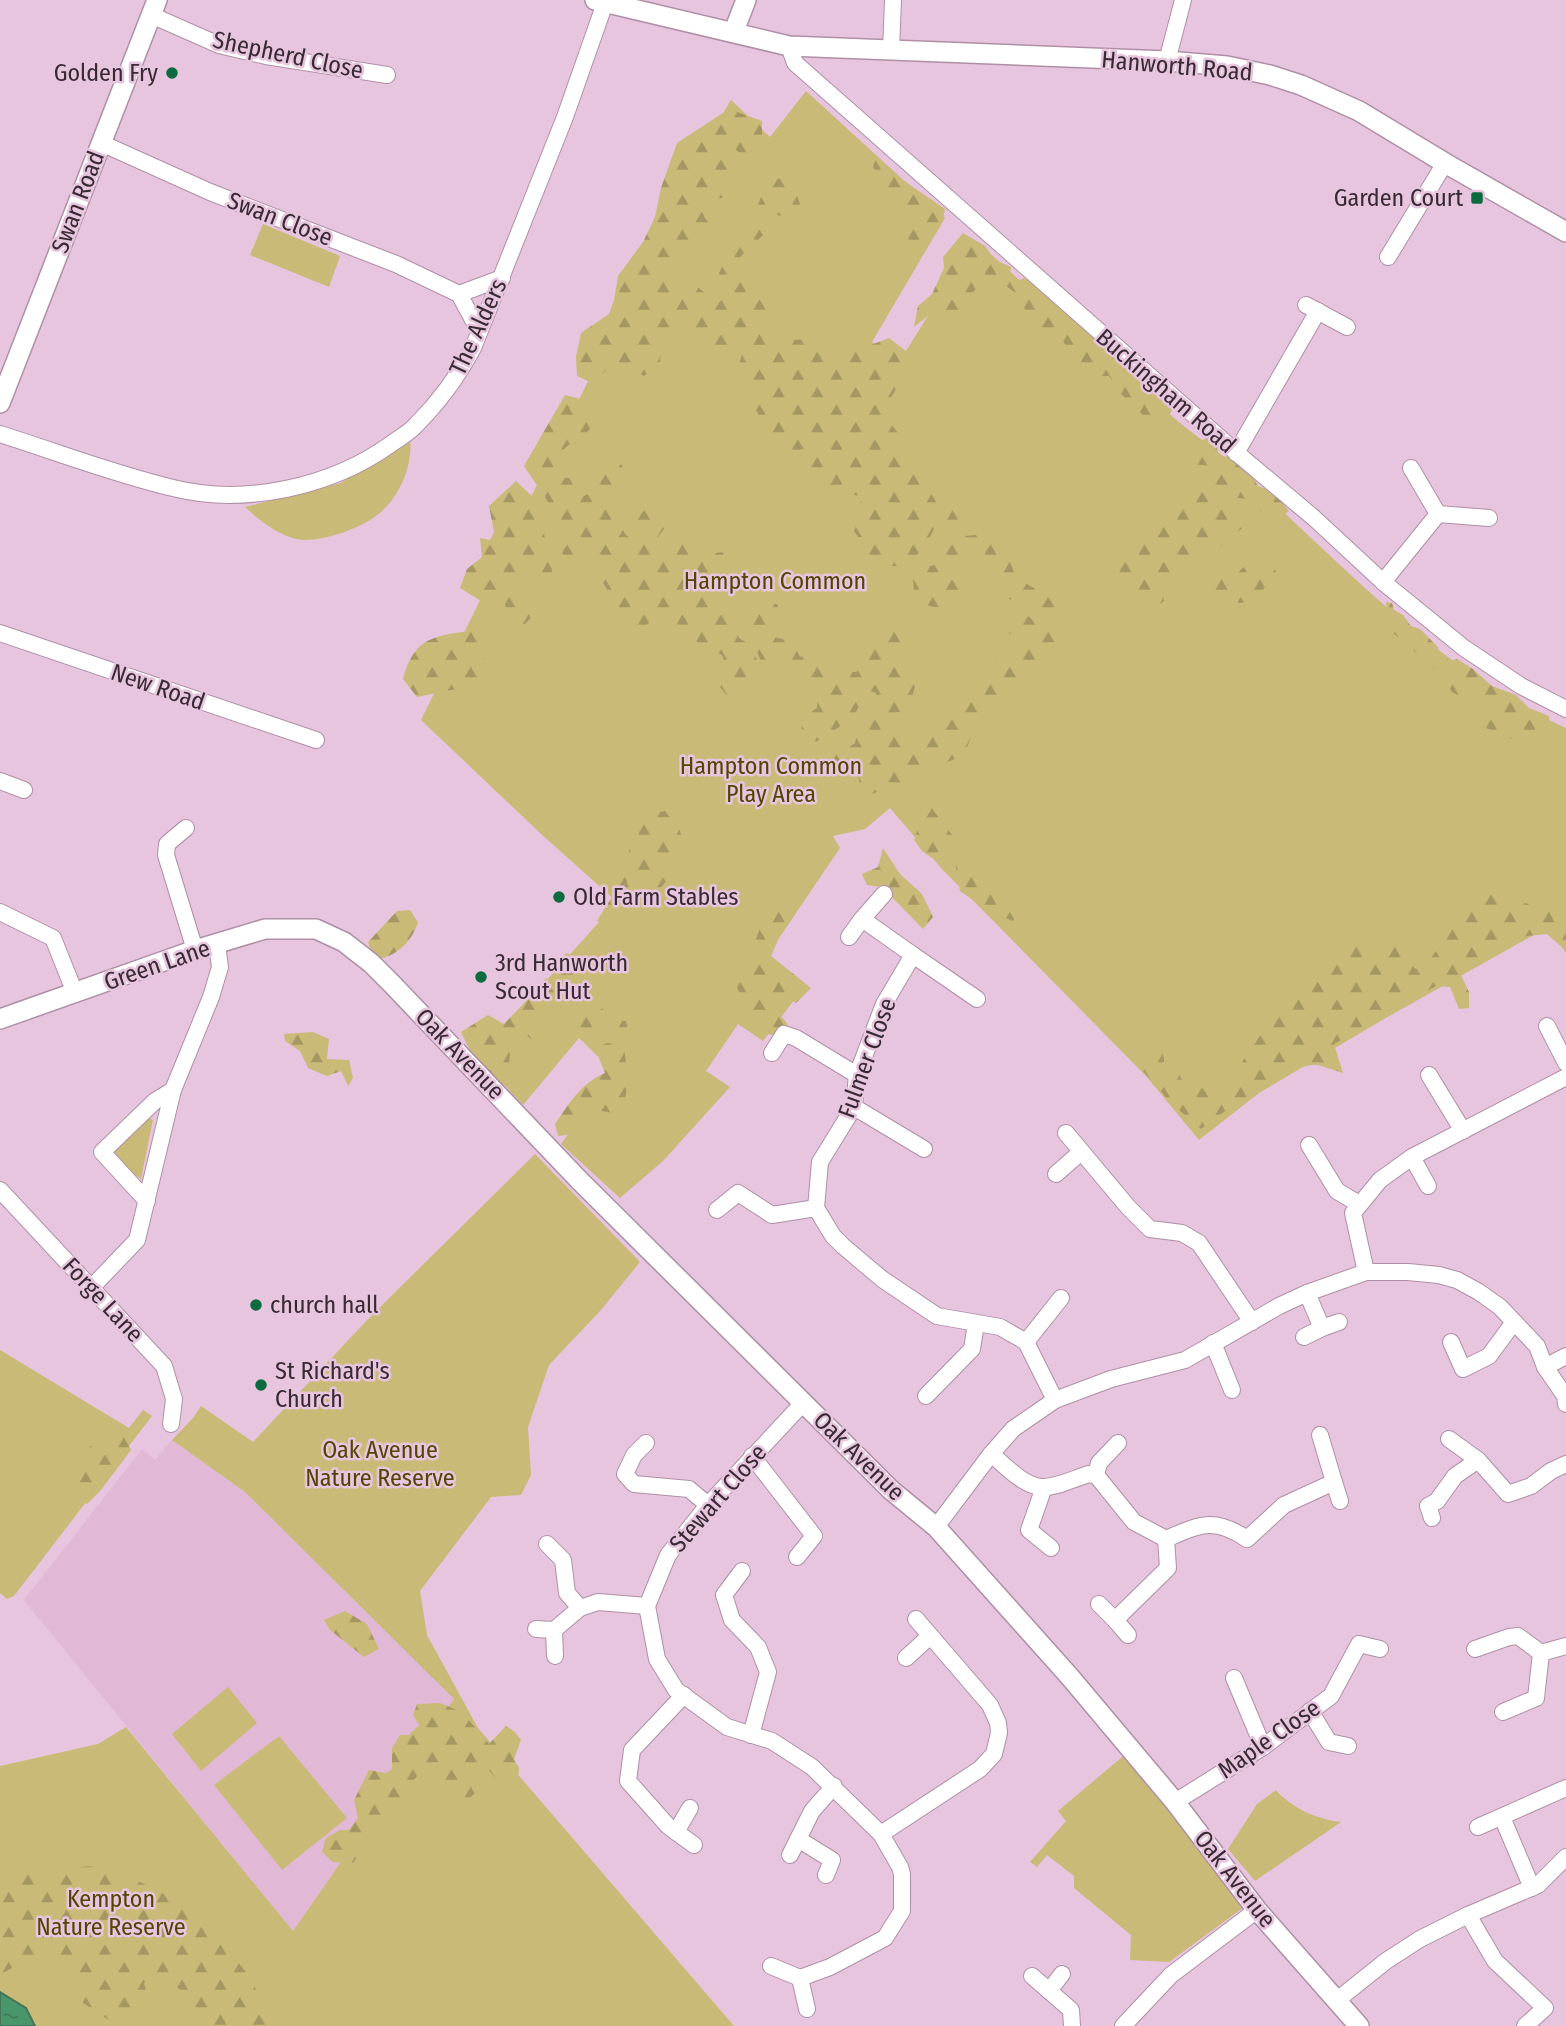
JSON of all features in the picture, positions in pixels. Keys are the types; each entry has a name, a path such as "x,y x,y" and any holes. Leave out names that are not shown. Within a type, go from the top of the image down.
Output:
{"street":[{"path":"733,31 746,0"},
{"path":"891,51 893,0"},
{"path":"1167,61 1183,0"},
{"name":"Hanworth Road","path":"601,1 789,46 1167,61 1227,66 1270,75 1359,111 1566,232"},
{"name":"The Alders","path":"0,434 175,489 234,495 279,490 332,477 367,461 415,426 458,375 502,278 565,117 601,1"},
{"name":"Shepherd Close","path":"154,8 219,45 266,56 387,75"},
{"name":"Swan Road","path":"0,403 154,8"},
{"name":"Buckingham Road","path":"789,46 795,63 1236,453 1314,518 1383,582 1464,648 1521,686 1566,709"},
{"name":"Swan Close","path":"101,143 210,192 396,264 459,293"},
{"path":"1388,257 1445,163"},
{"path":"479,331 459,293 502,278"},
{"path":"1236,453 1312,308 1348,327"},
{"path":"1411,468 1438,514"},
{"path":"1383,582 1438,514"},
{"path":"1438,514 1489,518"},
{"name":"New Road","path":"0,633 316,740"},
{"path":"0,781 24,790"},
{"path":"186,828 167,844 166,855 195,950"},
{"path":"849,937 884,894"},
{"path":"0,912 54,938 75,993"},
{"path":"862,919 977,999"},
{"name":"Green Lane","path":"0,1019 195,950 265,929 316,929"},
{"name":"Oak Avenue","path":"316,929 344,942 371,963 580,1181 891,1490 936,1527 1070,1677 1175,1802 1257,1910 1359,2026"},
{"path":"92,1287 137,1240 173,1090 211,997 220,967 216,945"},
{"name":"Fulmer Close","path":"816,1208 820,1162 854,1107 858,1075 884,1004 913,955"},
{"path":"1547,1026 1566,1063"},
{"path":"772,1053 783,1034 796,1038 858,1075"},
{"path":"1429,1076 1463,1131"},
{"path":"1366,1272 1353,1213 1380,1180 1412,1157 1566,1077"},
{"path":"147,1201 102,1152 155,1101 173,1090"},
{"path":"854,1107 923,1149"},
{"path":"1066,1133 1150,1229 1181,1233 1199,1243 1252,1322"},
{"path":"1309,1145 1337,1191 1359,1203"},
{"path":"1056,1174 1081,1152"},
{"path":"1412,1157 1428,1186"},
{"name":"Forge Lane","path":"0,1190 164,1366 174,1399 171,1424"},
{"path":"717,1210 738,1193 772,1215 816,1208 833,1236 882,1279 937,1317 1000,1327 1026,1342 1055,1400"},
{"path":"936,1527 1013,1429 1055,1400 1111,1379 1185,1360 1307,1293 1366,1272 1439,1275 1457,1280 1500,1307 1536,1346 1545,1367 1565,1396 1566,1404"},
{"path":"1307,1293 1322,1328"},
{"path":"1026,1342 1061,1298"},
{"path":"1304,1337 1339,1322"},
{"path":"1451,1342 1463,1369 1489,1356 1514,1322"},
{"path":"926,1396 972,1349 976,1324"},
{"path":"1213,1343 1232,1390"},
{"path":"1545,1367 1566,1356"},
{"name":"Stewart Close","path":"647,1606 668,1555 708,1505 804,1402"},
{"path":"1320,1435 1340,1502"},
{"path":"1449,1439 1478,1460 1508,1494 1531,1486 1550,1471 1566,1464"},
{"path":"646,1443 634,1455 625,1474 634,1484 689,1489 708,1505"},
{"path":"1096,1475 1099,1463 1118,1443"},
{"path":"991,1454 1014,1473 1033,1485 1044,1488 1089,1474 1096,1475 1134,1522 1166,1539"},
{"path":"752,1456 814,1536 797,1557"},
{"path":"1432,1518 1428,1506 1437,1500 1455,1476 1478,1460"},
{"path":"1166,1539 1194,1527 1218,1524 1229,1527 1247,1539 1284,1505 1334,1482"},
{"path":"1044,1488 1029,1530 1051,1548"},
{"path":"1115,1620 1168,1568 1166,1539"},
{"path":"547,1544 563,1560 567,1593 580,1608"},
{"path":"742,1571 724,1595 732,1620 758,1647 768,1672 751,1735"},
{"path":"536,1629 554,1630 580,1608 598,1602 647,1606 657,1659 676,1690 727,1727 772,1741 812,1768 834,1786 881,1834 902,1874 902,1911 885,1938 830,1967 800,1978 771,1966"},
{"path":"1099,1604 1128,1635"},
{"path":"881,1834 980,1769 994,1754 996,1744 998,1723 990,1705 916,1619"},
{"path":"554,1630 555,1656"},
{"path":"906,1657 930,1636"},
{"path":"1475,1649 1509,1636 1518,1636 1541,1653"},
{"name":"Maple Close","path":"1175,1802 1263,1747 1331,1696 1357,1637 1380,1649"},
{"path":"1541,1653 1566,1646"},
{"path":"1503,1712 1536,1699 1541,1653"},
{"path":"1234,1678 1263,1747"},
{"path":"684,1695 632,1750 628,1781 668,1826 694,1845"},
{"path":"1310,1711 1329,1742 1348,1746"},
{"path":"790,1856 812,1811 834,1786"},
{"path":"1478,1827 1566,1787"},
{"path":"676,1832 690,1808"},
{"path":"1502,1817 1532,1888"},
{"path":"798,1839 832,1860 826,1875"},
{"path":"1336,2001 1386,1961 1420,1939 1538,1885 1566,1857"},
{"path":"1123,2026 1171,1975 1257,1910"},
{"path":"1468,1915 1495,1961 1545,2008 1525,2026"},
{"path":"1049,1991 1062,1974"},
{"path":"1032,1976 1071,2010 1072,2026"},
{"path":"800,1978 807,2009"}],"shaded area":[{"path":"172,1440 245,1492 454,1699 293,1931 24,1600 142,1449 155,1460"}],"green space":[{"name":"Hampton Common","path":"806,91 945,218 872,342 901,359 975,240 1132,382 1226,458 1349,573 1430,643 1518,704 1566,728 1566,953 1548,927 1259,1093 1199,1140 1146,1076 942,869 890,808 865,829 833,836 840,848 767,956 804,987 763,1041 738,1024 706,1071 730,1087 663,1161 620,1198 561,1144 613,1071 579,1038 523,1105 480,1059 617,902 421,720 707,140 731,100 770,137"},
{"path":"729,109 762,121 762,140 748,160 735,149 727,159 738,177 729,197 713,199 704,217 715,227 710,248 686,240 668,269 674,285 695,285 718,303 724,298 719,273 731,249 730,238 744,229 749,222 766,183 790,175 800,204 793,218 771,214 763,235 736,261 737,276 748,277 779,305 769,322 778,339 805,340 834,359 889,338 906,351 904,375 882,413 899,434 916,470 942,511 925,548 902,567 876,564 854,531 862,496 842,493 819,482 800,460 804,449 781,453 768,428 771,420 761,419 755,408 754,380 739,364 745,345 732,342 720,352 692,334 680,334 662,342 660,362 644,376 617,361 592,383 577,376 576,357 581,333 609,314 618,276 643,242 655,217 661,188 677,143"},
{"path":"877,156 887,169 945,209 942,223 923,254 907,248 912,209 897,204 880,190 879,176 873,167"},
{"path":"263,224 340,256 329,287 250,255"},
{"path":"963,233 985,246 995,260 1011,267 1010,274 1016,282 1024,278 1069,303 1083,329 1101,333 1173,408 1166,422 1151,423 1119,392 1109,376 1098,376 1098,382 1090,389 1081,380 1088,368 1074,358 1061,338 1033,325 1017,294 998,280 977,287 953,321 939,307 914,327 918,306 932,294 944,268 943,257"},
{"path":"565,395 592,402 594,420 586,433 559,455 552,477 574,478 584,496 599,488 597,476 601,459 617,459 625,470 608,508 626,535 636,542 630,521 648,508 669,523 655,541 656,548 675,547 674,540 682,536 703,555 722,552 731,564 728,577 709,585 728,611 739,638 752,646 759,666 728,697 720,687 728,672 722,655 701,645 663,611 642,629 629,624 588,559 567,563 559,546 563,524 524,466"},
{"path":"1207,437 1216,444 1219,456 1233,458 1243,464 1258,486 1274,492 1289,511 1278,519 1269,520 1256,505 1247,500 1228,499 1246,525 1173,586 1167,577 1161,579 1164,601 1155,607 1142,598 1127,597 1111,585 1113,569 1150,535 1176,497 1198,490 1215,474 1212,466 1192,464 1191,450"},
{"path":"410,439 410,458 400,488 381,512 356,527 324,538 296,539 272,528 245,507 341,483"},
{"path":"516,481 540,504 547,520 544,535 551,555 552,572 538,587 527,578 519,591 535,614 525,624 510,622 500,587 481,601 460,588 467,569 482,557 480,538 490,540 494,532 489,506"},
{"path":"956,503 967,507 970,519 962,526 964,536 987,534 1010,560 1015,576 1030,586 1055,596 1061,642 975,727 964,755 913,777 914,788 902,795 883,788 871,795 860,787 858,774 852,769 840,779 828,781 816,766 823,750 844,751 855,743 862,716 875,705 876,693 867,690 853,718 816,742 801,728 809,713 817,708 817,693 806,687 789,665 762,664 744,619 748,604 763,598 778,605 777,615 769,630 777,638 792,640 800,657 819,647 823,668 832,672 856,672 862,666 876,638 899,629 907,640 894,651 917,680 912,697 923,710 915,718 897,712 888,718 889,731 902,728 917,739 977,682 979,664 1006,657 1021,658 1019,639 997,626 1006,613 1021,611 1033,620 1036,611 1005,597 998,578 969,554 960,560 958,567 963,600 939,608 915,600 913,580 919,569 938,564 943,552 941,532"},
{"path":"1266,555 1276,572 1254,602 1239,603 1224,593 1207,595 1198,584 1210,572 1230,580 1246,565"},
{"path":"1386,602 1392,603 1394,610 1403,615 1411,626 1420,629 1438,647 1439,655 1451,661 1457,659 1492,686 1516,695 1529,708 1549,716 1550,732 1542,742 1528,738 1518,742 1486,728 1475,704 1452,692 1438,672 1386,627"},
{"path":"480,629 487,675 461,688 417,697 403,679 415,652 431,639"},
{"path":"923,797 960,845 951,859 942,865 922,851 914,840 921,819 912,805"},
{"path":"665,811 678,825 682,838 659,873 666,881 657,893 648,891 644,876 635,874 627,882 631,895 605,925 597,921 613,895 608,884 624,875 629,863 629,849 640,843 636,817"},
{"path":"883,848 900,874 922,894 933,917 923,929 882,887 867,885 862,874 878,867"},
{"path":"969,858 976,876 989,871 1002,882 1017,915 1013,921 990,912 960,891 955,862"},
{"path":"1485,889 1497,891 1532,906 1566,908 1566,948 1547,934 1527,936 1460,973 1469,992 1469,1008 1459,1009 1450,987 1436,986 1334,1044 1343,1073 1323,1066 1304,1066 1257,1090 1201,1129 1172,1104 1134,1061 1143,1052 1160,1047 1164,1069 1168,1073 1179,1074 1188,1091 1227,1084 1275,1014 1288,1010 1300,984 1317,983 1322,962 1361,939 1398,942 1415,969 1426,965 1471,902"},
{"path":"784,909 785,924 771,956 811,988 796,1003 783,995 773,1005 788,1025 775,1036 763,1032 756,1025 733,980 756,939 766,912"},
{"path":"410,910 418,922 408,941 398,951 386,957 379,959 372,954 368,942 397,911"},
{"path":"566,953 578,956 585,967 574,979 561,984 561,998 546,1001 534,1011 540,1038 538,1045 520,1030 511,1040 509,1064 517,1071 514,1080 500,1086 475,1061 461,1032 488,1015 504,1024 531,996 543,993 539,986 545,979 556,978 559,973 556,966"},
{"path":"582,1008 589,1014 596,1014 602,1008 612,1021 626,1021 629,1035 622,1038 613,1025 610,1030 589,1029 584,1037 574,1037 569,1017"},
{"path":"313,1032 329,1039 327,1059 349,1060 353,1078 348,1086 341,1071 327,1076 308,1068 300,1051 285,1041 284,1034"},
{"path":"607,1043 623,1044 626,1061 624,1071 628,1080 625,1099 613,1113 596,1110 573,1134 558,1136 555,1124 571,1102 589,1082 605,1073 595,1048"},
{"path":"147,1117 153,1120 141,1179 117,1162 114,1149"},
{"path":"535,1154 640,1262 601,1310 549,1365 528,1427 531,1475 521,1495 491,1497 420,1591 427,1635 478,1728 734,2026 0,2026 0,1766 98,1744 126,1727 293,1931 454,1699 245,1492 172,1440 201,1406 253,1442 368,1319"},
{"path":"0,1350 129,1428 143,1410 152,1416 14,1596 7,1599 0,1593"},
{"path":"120,1430 131,1450 87,1504 79,1498 83,1452 98,1440"},
{"path":"345,1611 367,1624 379,1649 364,1657 330,1630 324,1620"},
{"path":"228,1687 257,1723 201,1771 172,1734"},
{"path":"440,1703 462,1712 489,1744 506,1726 515,1732 521,1740 514,1759 519,1768 518,1780 509,1786 498,1781 486,1767 483,1785 466,1802 442,1783 436,1766 411,1783 381,1828 353,1863 333,1862 322,1852 326,1838 340,1830 349,1830 358,1818 354,1800 369,1770 386,1773 392,1769 392,1748 400,1735 409,1735 419,1725 413,1715 417,1704"},
{"path":"279,1736 347,1818 282,1870 214,1785"},
{"path":"1128,1752 1244,1907 1169,1962 1130,1960 1131,1935 1074,1888 1074,1876 1047,1855 1037,1867 1030,1862 1066,1821 1058,1811"},
{"path":"1276,1790 1305,1812 1341,1822 1255,1881 1228,1849 1257,1804"},
{"name":"Kempton Nature Reserve","path":"107,1865 191,1908 254,1981 261,2015 269,2026 207,2026 182,1991 155,1971 144,1983 151,2009 122,2026 117,2026 82,2002 65,1972 44,1960 19,1964 0,1975 0,1877 26,1871"}],"water":[{"path":"0,1992 26,2008 35,2026 0,2026"}],"place":[{"name":"Golden Fry","path":"172,73"},
{"name":"Garden Court","path":"1477,198"},
{"name":"Old Farm Stables","path":"559,897"},
{"name":"3rd Hanworth Scout Hut","path":"481,977"},
{"name":"church hall","path":"256,1305"},
{"name":"St Richard's Church","path":"261,1385"}],"park label":[{"name":"Hampton Common Play Area","path":"771,780"},
{"name":"Oak Avenue Nature Reserve","path":"380,1464"}]}
